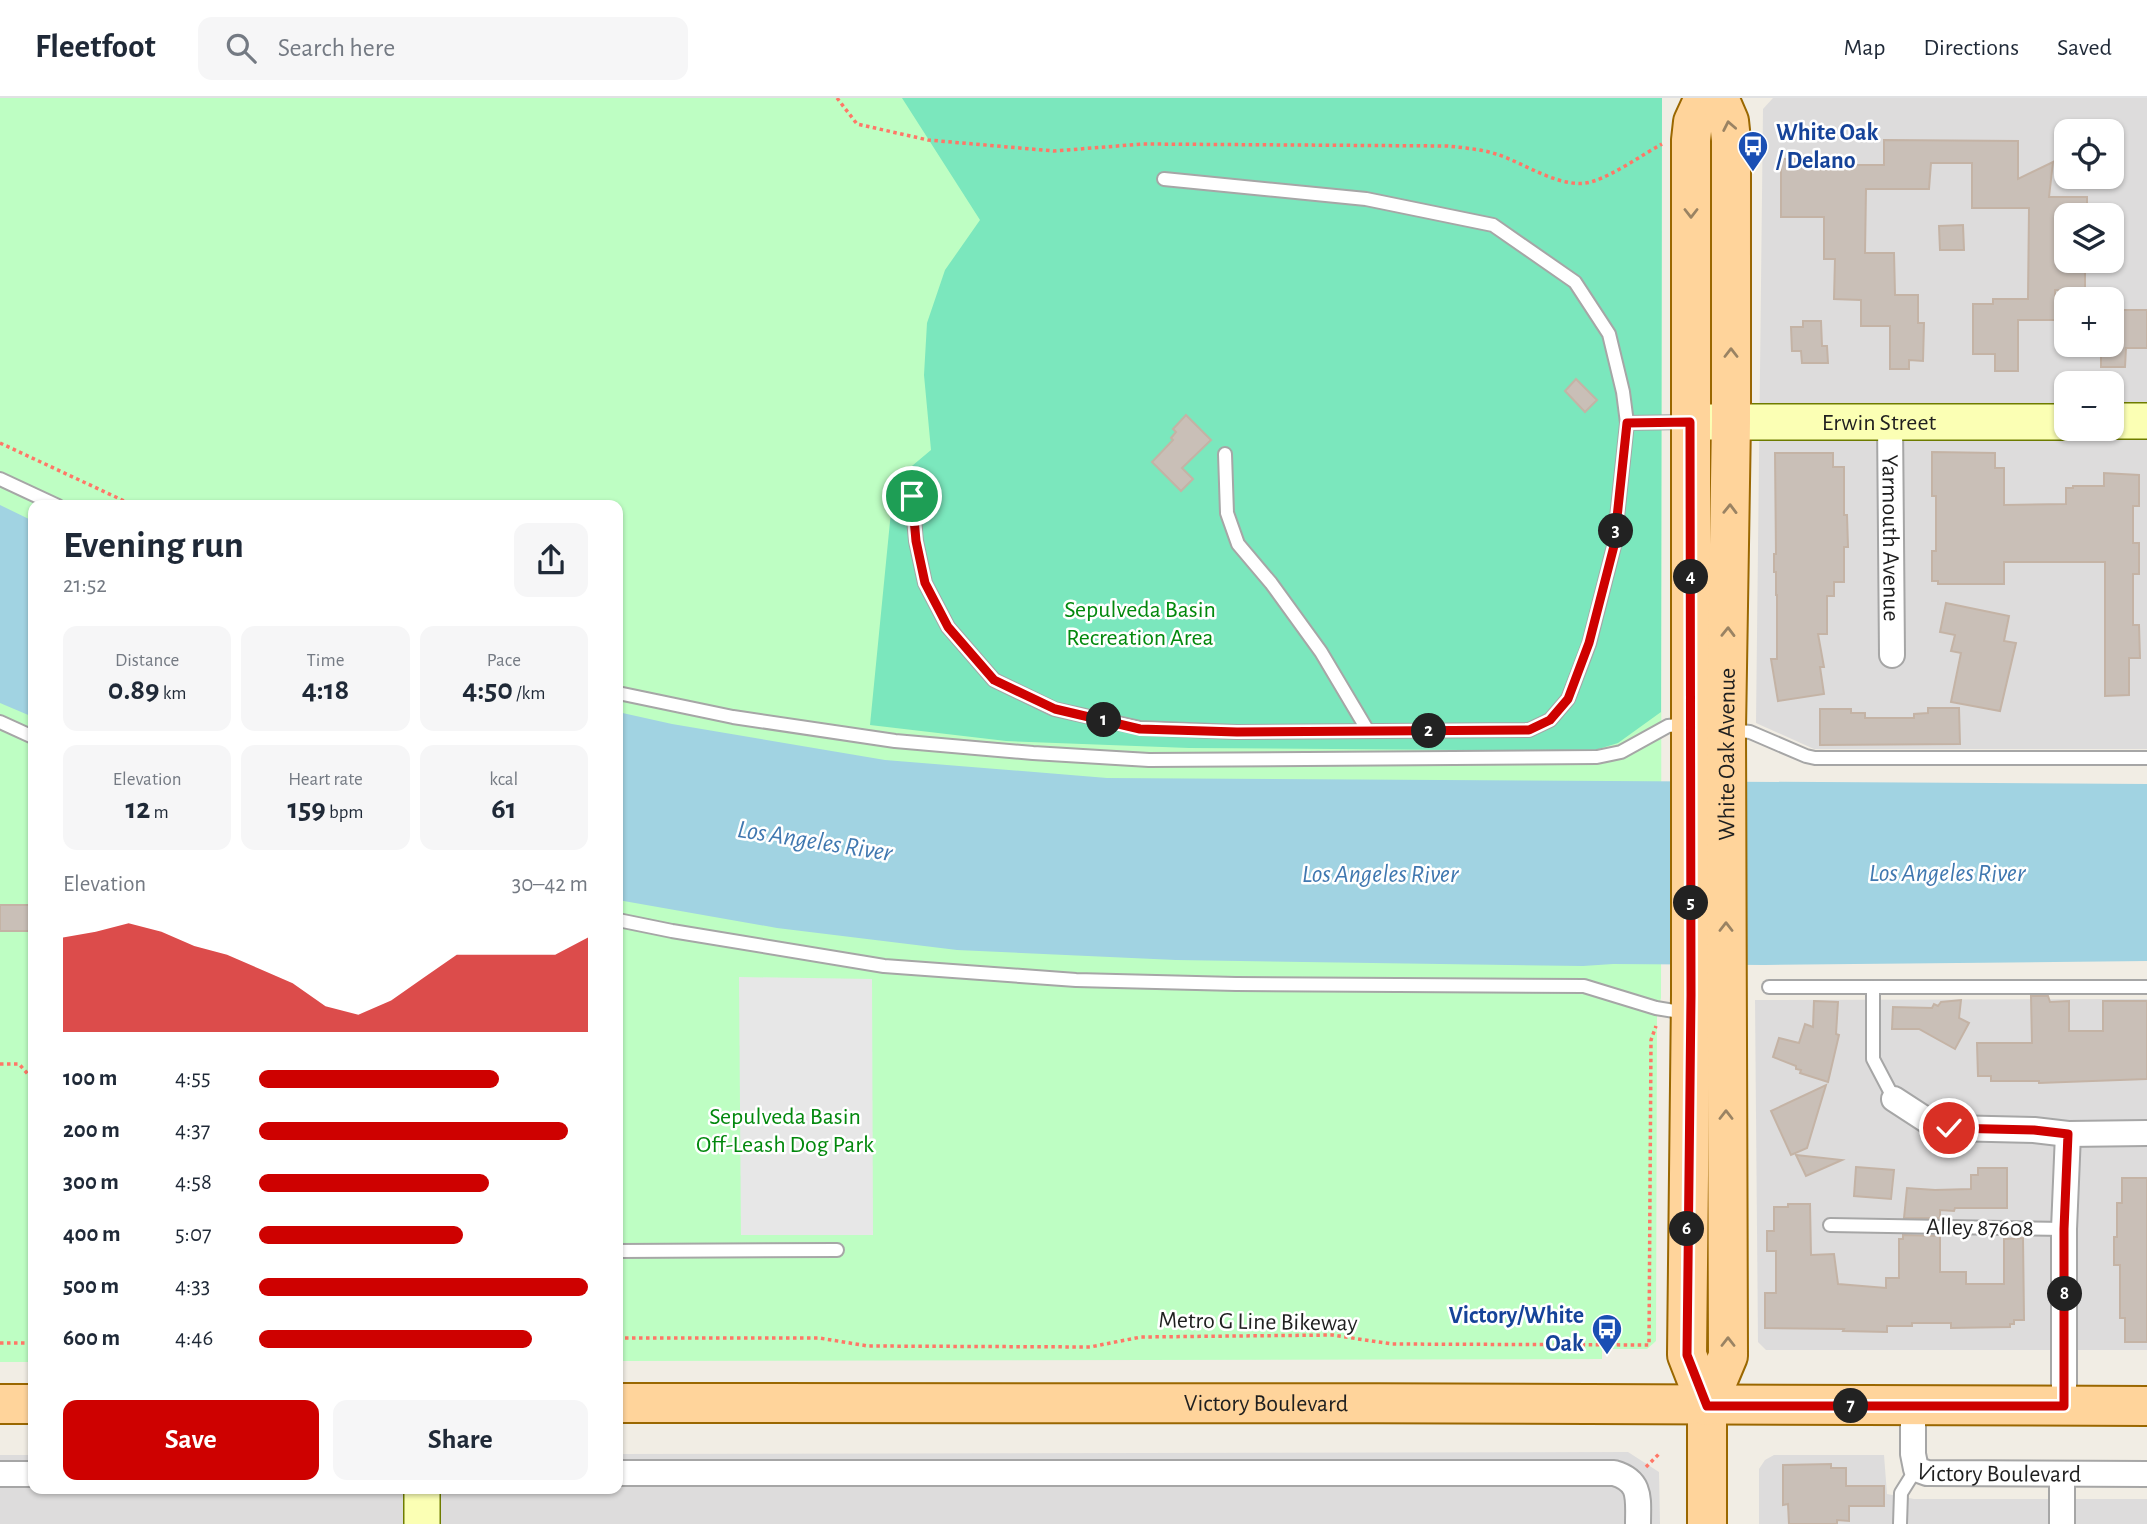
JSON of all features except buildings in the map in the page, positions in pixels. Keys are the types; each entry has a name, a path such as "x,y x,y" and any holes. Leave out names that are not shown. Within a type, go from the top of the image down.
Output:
{"main road":[{"name":"White Oak Avenue","path":"1704,98 1693,122 1691,140 1690,422 1709,738"},
{"name":"White Oak Avenue","path":"1707,1524 1707,1406 1687,1355 1692,1006 1731,421 1731,140 1730,121 1719,98"},
{"name":"Victory Boulevard","path":"623,1403 2147,1406"},
{"path":"0,1404 28,1404"}],"street":[{"name":"Yarmouth Avenue","path":"1891,421 1892,655"},
{"path":"2124,421 2147,421"},
{"name":"Erwin Street","path":"1690,422 2054,422"},
{"path":"1894,1099 1934,1125 1949,1128 2034,1130 2068,1134 2147,1133"},
{"path":"2064,1406 2064,1229 2068,1134"},
{"name":"Victory Boulevard","path":"1913,1406 1913,1454 1916,1469 1927,1474 2147,1474"},
{"path":"623,1473 1614,1474 1631,1481 1636,1490 1638,1524"},
{"path":"0,1474 28,1474"},
{"path":"2062,1474 2062,1524"},
{"path":"422,1494 422,1524"}],"lane":[{"path":"912,496 916,541 925,583 948,627 994,680 1055,709 1140,729 1237,732 1529,730 1550,720 1568,699 1589,643 1614,546 1627,423 1623,392 1609,334 1575,282 1493,225 1366,199 1164,179"},
{"path":"1627,423 1690,422"},
{"path":"1225,454 1227,513 1238,544 1271,583 1321,652 1368,731"},
{"path":"0,479 45,500"},
{"path":"623,694 733,717 895,741 1149,760 1597,757 1621,752 1668,726 1709,738 1750,732 1815,758 2147,758"},
{"path":"0,722 28,735"},
{"path":"623,920 672,931 884,966 1076,980 1584,986 1657,1007 1692,1006"},
{"path":"1769,987 2147,987"},
{"path":"1873,988 1873,1059 1894,1099"},
{"name":"Alley 87608","path":"1830,1225 2064,1229"},
{"path":"623,1251 837,1250"},
{"path":"1900,1524 1901,1493 1916,1469"}],"path":[{"path":"837,98 856,124 928,140 1054,151 1143,144 1448,146 1498,155 1564,182 1579,184 1594,181 1667,141 1691,140"},
{"path":"0,443 122,500"},
{"name":"Metro G Line Bikeway","path":"623,1338 819,1338 868,1346 1090,1347 1141,1337 1332,1335 1392,1344 1649,1346 1651,1040 1652,1034 1692,1006"},
{"path":"0,1064 19,1064 28,1074"},
{"path":"0,1343 28,1343"}],"shaded area":[{"path":"1773,98 2147,98 2147,749 1814,749 1756,723 1763,109"},
{"path":"739,977 872,979 873,1235 741,1235"},
{"path":"2147,999 2147,1350 1766,1350 1758,1342 1755,1000"},
{"path":"1628,1452 1659,1472 1660,1524 0,1524 0,1455 28,1455 28,1494 623,1494 623,1454"},
{"path":"1774,1455 1884,1455 1887,1494 1914,1499 2147,1499 2147,1524 1759,1524 1759,1469 1765,1460"}],"green space":[{"name":"Sepulveda Basin Recreation Area","path":"0,98 1662,98 1661,998 1657,1014 1656,1341 1647,1349 1602,1349 1602,1359 623,1361 623,500 28,500 28,1362 0,1362"},
{"path":"902,98 1662,98 1661,712 1618,743 1592,751 1189,748 1006,741 870,725 894,481 931,450 924,375 927,323 945,270 980,220"}],"water":[{"path":"0,505 28,519 28,715 0,703"},
{"name":"Los Angeles River","path":"623,713 885,760 1107,778 2147,784 2147,961 1583,966 1176,960 957,950 777,928 623,901"}],"place":[{"name":"White Oak / Delano","path":"1753,173"},
{"name":"Victory/White Oak","path":"1607,1356"}],"route":[{"path":"912,496 916,541 925,583 948,627 994,680 1055,709 1140,729 1237,732 1529,730 1550,720 1568,699 1589,643 1614,546 1627,423 1690,422 1691,995 1687,1355 1707,1406 2064,1406 2064,1229 2068,1134 2034,1130 1949,1128"}],"park label":[{"name":"Sepulveda Basin Off-Leash Dog Park","path":"785,1130"}]}
